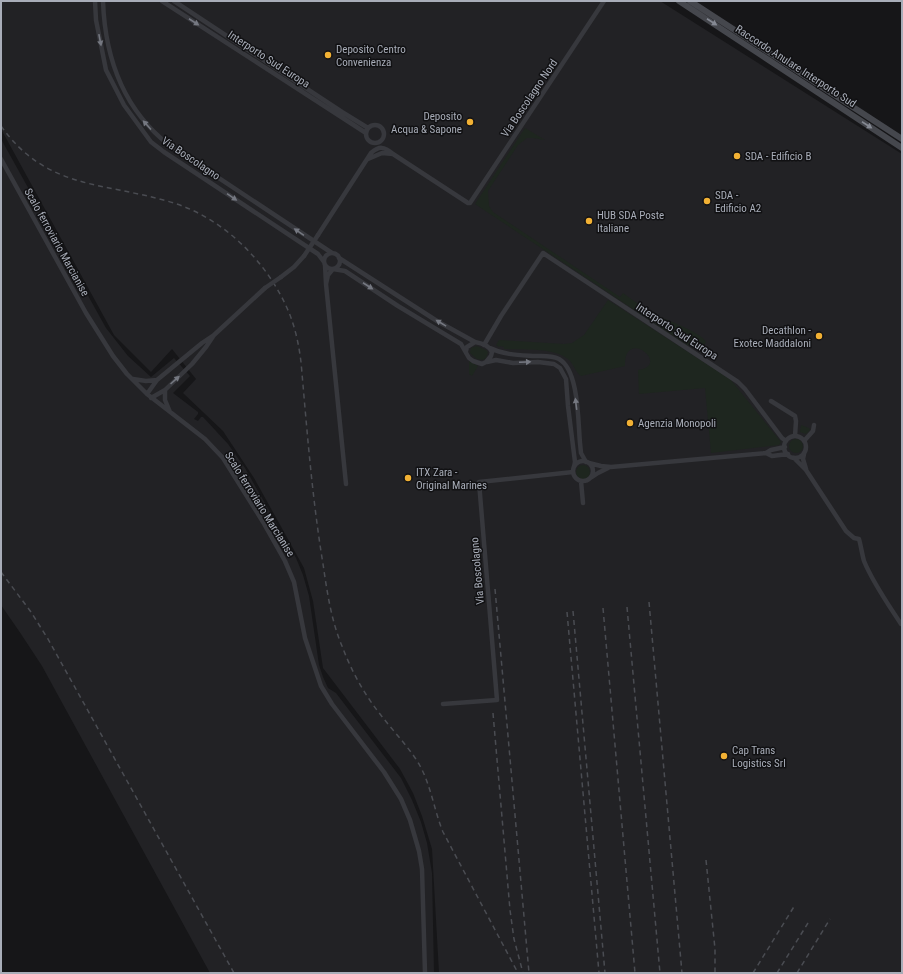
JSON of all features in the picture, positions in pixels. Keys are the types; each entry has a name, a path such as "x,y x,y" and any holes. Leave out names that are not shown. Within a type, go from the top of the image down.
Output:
{"main road":[{"name":"Raccordo Anulare Interporto Sud","path":"679,1 902,148"},
{"name":"Raccordo Anulare Interporto Sud","path":"690,1 902,139"}],"street":[{"name":"Via Boscolagno","path":"95,1 96,20 106,70 124,106 151,142 318,254 328,268 345,271 460,344 466,351 469,358 473,361 482,364 496,360 513,363 538,362 554,364 560,368 566,379 575,462 574,470"},
{"name":"Via Boscolagno","path":"103,1 104,25 114,68 129,100 157,136 339,258 437,321 475,342 484,344 502,353 513,355 552,356 560,359 566,365 573,378 581,453 591,465 593,471 592,478"},
{"name":"Interporto Sud Europa","path":"162,1 366,133"},
{"name":"Interporto Sud Europa","path":"174,1 368,128"},
{"name":"Via Boscolagno Nord","path":"214,335 266,288 294,267 304,256 368,159 382,153 393,154 470,203 604,1"},
{"path":"373,124 379,125 384,129 385,135 382,141 373,143 368,139 366,133 368,128 373,124"},
{"name":"Scalo ferroviario Marcianise","path":"1,159 86,313 105,344 127,374 149,396 205,439 223,458 276,542 294,582 306,638 321,686 335,709 384,772 406,810 419,851 422,869 425,973"},
{"path":"332,253 326,255 324,263 346,484"},
{"name":"Interporto Sud Europa","path":"484,344 543,253 738,382 745,389 785,444"},
{"path":"326,284 328,275 339,264 339,258"},
{"path":"149,396 157,380 191,351 214,335"},
{"path":"149,396 165,390 197,357 214,335"},
{"path":"466,351 468,347 475,342"},
{"path":"486,362 491,356 492,352 490,348"},
{"path":"191,351 191,358 194,359 197,357"},
{"path":"127,374 131,378 141,381 157,380"},
{"path":"165,390 165,400 170,413"},
{"path":"772,401 795,416 795,436"},
{"path":"804,440 814,431 814,425"},
{"path":"574,470 575,477 581,481 586,481 603,469 611,467 766,453 785,444 795,436 799,436 804,440 806,447 803,459 806,470"},
{"path":"785,444 788,454 806,470 846,531 854,538 859,539 864,560 869,571 882,595 901,624"},
{"path":"766,453 772,456 788,454"},
{"path":"794,458 804,454"},
{"name":"Via Boscolagno","path":"574,470 579,462 587,462"},
{"path":"587,462 600,466 611,467"},
{"name":"Via Boscolagno","path":"443,704 497,700 479,482 574,470"},
{"path":"581,481 583,504"}],"shaded area":[{"path":"1,1 660,1 902,154 902,973 439,973 432,849 422,816 413,793 400,769 323,668 313,601 304,568 254,478 223,431 183,393 196,379 172,349 151,372 114,335 1,129"},
{"path":"525,128 545,140 527,138 518,145 488,191 489,206 493,212 620,297 623,293 654,314 683,326 697,334 706,342 702,348 698,349 687,345 475,204"},
{"path":"1,139 106,328 128,356 151,377 174,358 190,376 173,393 198,412 194,419 198,421 201,417 203,417 228,444 245,468 296,558 309,596 319,665 328,688 336,693 401,778 421,822 427,843 432,873 434,973 210,973 42,666 1,605"},
{"path":"608,300 731,380 781,442 779,445 711,453 705,388 639,394 638,370 646,367 650,363 646,353 641,350 635,348 630,350 626,356 625,366 581,376 570,361 562,355 538,350 504,349 504,347 499,347 496,345 499,340 564,344 572,343 584,335"},
{"path":"477,346 488,352 486,358 483,360 477,359 470,353 471,348"},
{"path":"469,361 478,366 472,376 469,374"},
{"path":"801,425 809,428 810,430 806,434 800,432"},
{"path":"796,439 801,441 803,446 801,451 796,453 791,451 789,446 791,441"},
{"path":"580,465 586,465 590,469 590,475 586,479 580,479 576,475 576,469"}],"railway":[{"path":"1,126 18,147 37,162 56,172 97,186 167,201 188,208 207,218 242,244 270,277 290,315 298,344 319,539 326,585 338,636 349,664 363,690 419,764 427,780 443,832 518,973"},
{"path":"1,572 31,612 48,639 234,973"},
{"path":"495,589 529,973"},
{"path":"649,602 682,973"},
{"path":"627,607 660,973"},
{"path":"603,608 635,973"},
{"path":"573,611 605,973"},
{"path":"567,612 599,973"},
{"path":"493,713 510,910 514,939 523,973"},
{"path":"706,860 715,949 715,973"},
{"path":"753,973 795,905"},
{"path":"797,973 830,919"},
{"path":"777,973 808,923"}],"place":[{"name":"Deposito Centro Convenienza","path":"328,55"},
{"name":"Deposito Acqua & Sapone","path":"470,122"},
{"name":"SDA - Edificio B","path":"737,156"},
{"name":"SDA - Edificio A2","path":"707,201"},
{"name":"HUB SDA Poste Italiane","path":"589,221"},
{"name":"Decathlon - Exotec Maddaloni","path":"819,336"},
{"name":"Agenzia Monopoli","path":"630,423"},
{"name":"ITX Zara - Original Marines","path":"408,478"},
{"name":"Cap Trans Logistics Srl","path":"724,756"}]}
